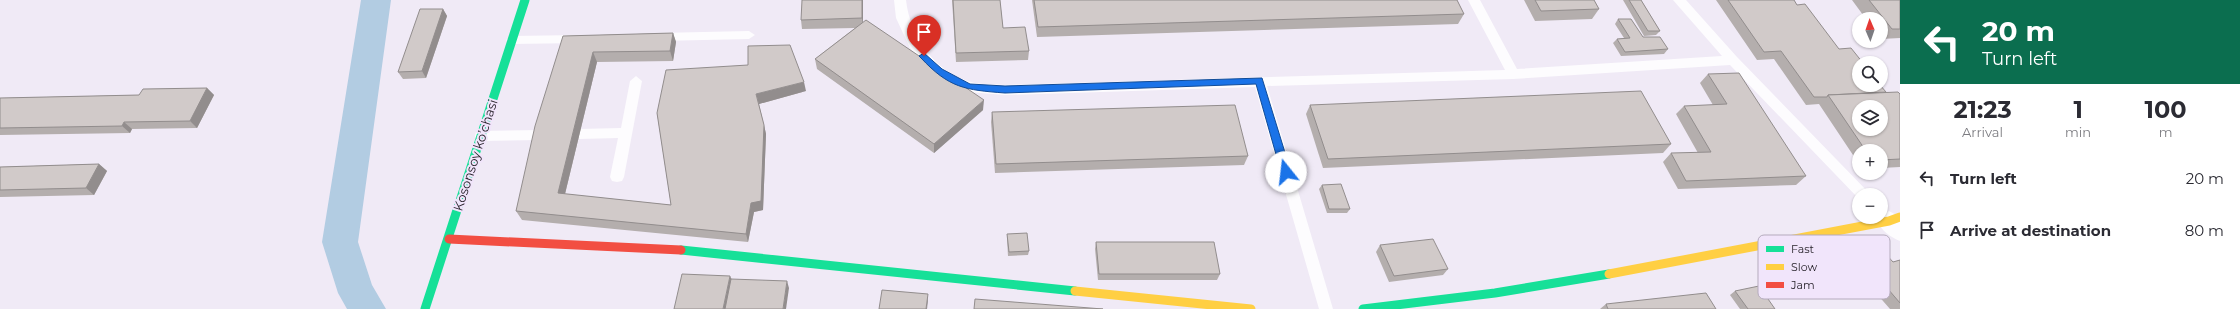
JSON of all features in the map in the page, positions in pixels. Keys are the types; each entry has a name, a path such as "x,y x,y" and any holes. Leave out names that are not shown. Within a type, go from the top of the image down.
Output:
{"street":[{"name":"Kosonsoy ko’chasi","path":"425,309 525,0"},
{"path":"1818,235 1893,221"},
{"path":"449,238 680,250 1251,309"},
{"path":"1363,309 1476,297 1758,246"}],"lane":[{"path":"900,0 902,18 916,48 939,72 969,87 1005,90 1513,74 1733,60"},
{"path":"1474,0 1513,74"},
{"path":"1679,0 1733,60 1857,188"},
{"path":"646,37 749,35"},
{"path":"512,40 591,38"},
{"path":"617,177 636,81"},
{"path":"1259,81 1326,309"},
{"path":"580,134 626,133"},
{"path":"481,136 540,135"}],"building":[{"path":"802,0 862,0 862,18 801,20"},
{"path":"953,0 1000,0 1003,28 1025,27 1029,51 956,53"},
{"path":"1034,0 1457,0 1464,14 1038,27"},
{"path":"1535,0 1594,0 1599,9 1541,11"},
{"path":"1629,0 1641,0 1660,31 1648,31"},
{"path":"1728,0 1794,0 1797,5 1805,4 1839,49 1851,48 1857,56 1852,56 1852,92 1886,92 1814,97 1781,51 1764,52"},
{"path":"1869,0 1900,0 1900,29 1892,29 1888,24 1888,12 1879,12"},
{"path":"420,9 443,9 422,71 398,72"},
{"path":"1618,19 1631,19 1643,37 1660,37 1668,49 1625,52 1617,39 1630,38"},
{"path":"866,20 984,100 934,144 815,59"},
{"path":"673,33 670,51 593,52 558,193 671,205 657,113 666,70 748,65 748,46 790,45 804,82 756,94 764,125 761,201 751,203 746,234 516,211 535,126 563,36"},
{"path":"1739,73 1806,176 1686,181 1671,153 1711,152 1684,106 1727,104 1708,74"},
{"path":"207,88 190,121 124,122 122,126 0,128 0,98 139,95 143,89"},
{"path":"1641,91 1671,144 1328,159 1310,105"},
{"path":"1898,92 1900,94 1900,159 1888,160 1888,144 1861,144 1856,136 1888,136 1888,100 1852,100 1852,130 1828,95"},
{"path":"1235,105 1248,156 996,164 992,112"},
{"path":"99,164 86,188 0,190 0,167"},
{"path":"1341,184 1350,209 1329,209 1322,185"},
{"path":"1027,233 1029,251 1009,252 1007,234"},
{"path":"1433,239 1448,269 1394,276 1380,245"},
{"path":"1096,242 1214,242 1220,274 1099,274"},
{"path":"1890,259 1893,262 1900,260 1900,303 1890,291"},
{"path":"682,274 730,276 723,309 674,309"},
{"path":"731,279 787,281 783,309 725,309"},
{"path":"1758,286 1758,299 1768,299 1775,309 1748,309 1735,291"},
{"path":"882,290 928,294 926,309 879,309"},
{"path":"1706,293 1716,309 1608,309 1606,304"},
{"path":"975,299 1103,309 974,309"}],"waterway":[{"path":"368,309 356,293 340,242 376,0"}],"traffic: fast":[{"path":"425,309 525,0"},
{"path":"681,250 1075,291"},
{"path":"1363,309 1495,293 1609,274"}],"traffic: slow":[{"path":"1815,235 1889,221 1900,217"},
{"path":"1609,274 1758,246"},
{"path":"1075,291 1251,309"}],"traffic: jam":[{"path":"449,239 681,250"}],"route":[{"path":"924,56 939,72 969,87 1005,90 1259,81 1286,172"}]}
